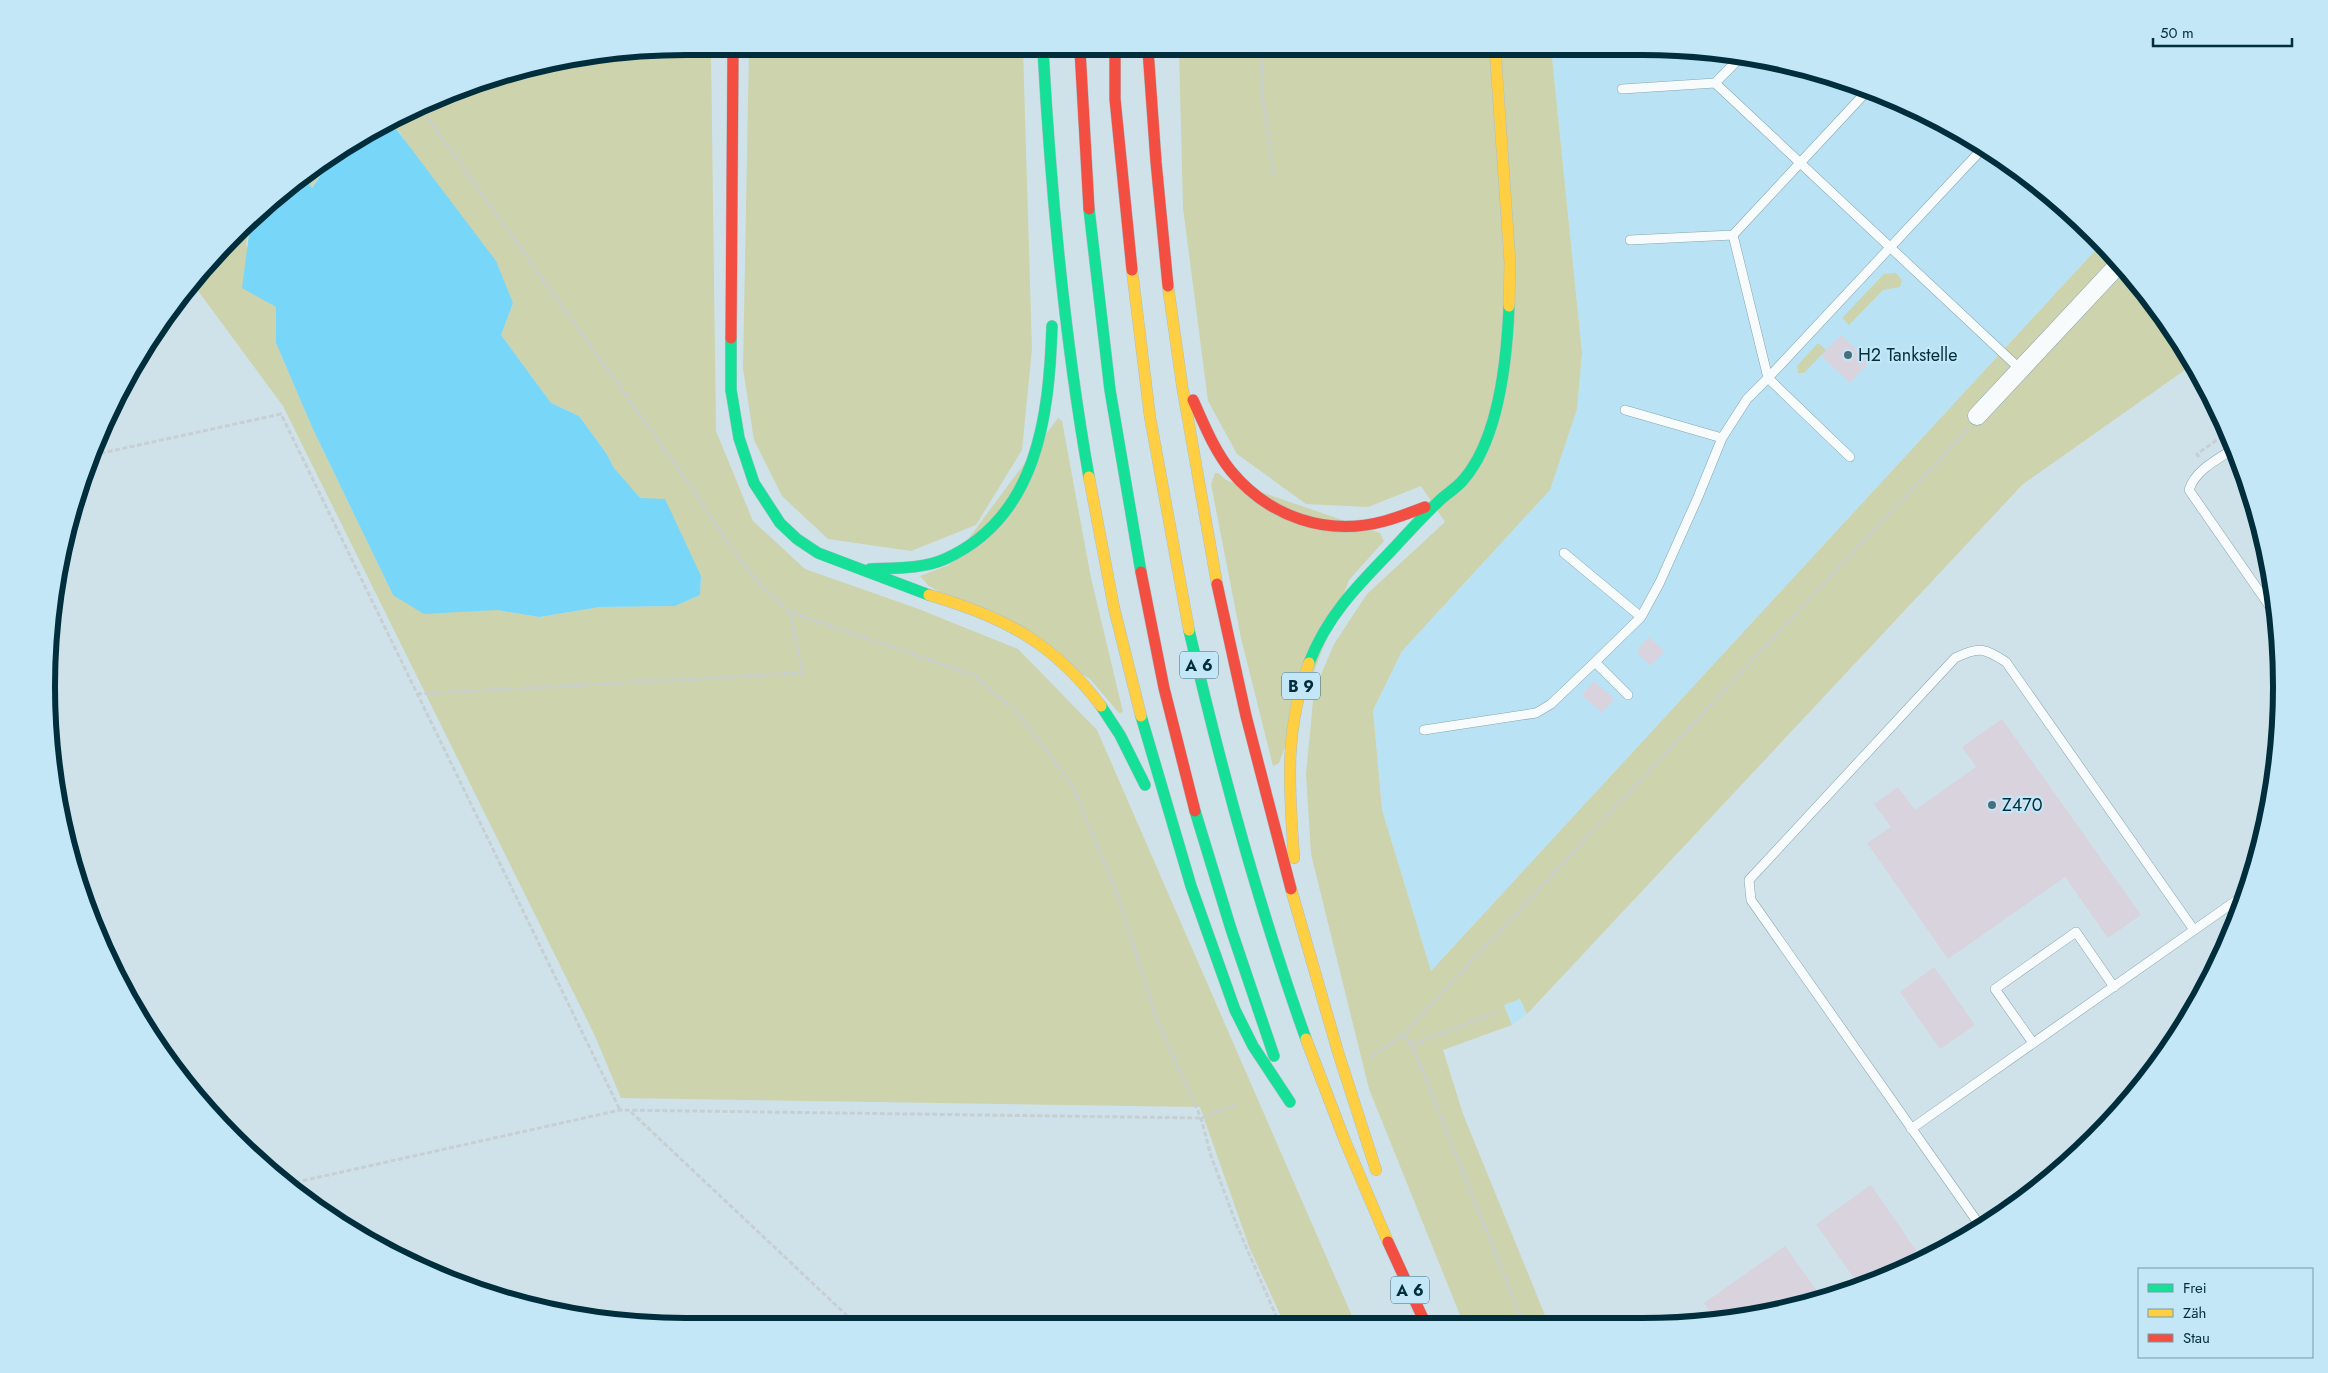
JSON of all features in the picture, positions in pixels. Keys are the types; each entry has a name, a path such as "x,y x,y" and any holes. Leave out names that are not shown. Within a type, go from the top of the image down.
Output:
{"highway":[{"path":"733,55 730,356 734,421 741,450 756,489 773,515 796,537 819,553 908,588 938,596 988,614 1036,641 1086,686 1112,719 1178,849"},
{"path":"1043,55 1056,252 1090,493 1110,596 1132,686 1178,849"},
{"name":"A 6","path":"1080,55 1082,112 1101,326 1119,449 1149,619 1170,715 1210,865 1242,966 1290,1102 1247,1037 1215,958 1178,849"},
{"name":"A 6","path":"1115,55 1115,99 1150,416 1171,539 1216,744 1276,952 1336,1118 1393,1254 1423,1318"},
{"path":"1148,55 1161,240 1175,350 1190,445 1231,659 1269,812 1299,917 1354,1109 1380,1180"},
{"path":"1175,350 1202,425 1221,460 1246,490 1263,503 1298,520 1318,525 1354,528 1398,519 1438,502 1464,479 1479,454 1493,418 1504,374 1508,336 1510,263 1495,55"},
{"path":"862,570 906,567 944,559 979,539 1004,514 1025,482 1038,446 1052,370 1052,311 1056,252"},
{"name":"B 9","path":"1299,917 1289,789 1290,741 1299,691 1315,648 1343,601 1438,502"},
{"path":"1387,1207 1393,1254"}],"street":[{"path":"1977,416 2115,269"}],"lane":[{"path":"1622,89 1715,83 1736,62"},
{"path":"1715,83 2020,369"},
{"path":"1630,240 1733,235 1863,96"},
{"path":"1424,730 1536,713 1551,704 1641,617 1698,498 1722,438 1747,399 1979,153"},
{"path":"1733,235 1768,378 1850,457"},
{"path":"1625,410 1722,438"},
{"path":"2228,453 2200,473 2192,481 2189,490 2268,604"},
{"path":"1564,552 1641,617"},
{"path":"1977,1221 1751,900 1749,880 1955,658 1973,649 1988,650 2006,662 2194,930"},
{"path":"1595,662 1628,695"},
{"path":"1911,1129 2234,902"},
{"path":"2033,1043 1995,989 2076,932 2114,987"}],"path":[{"path":"1262,55 1262,94 1274,174"},
{"path":"424,113 685,478 733,550 763,588 790,612 973,675 1017,712 1072,785 1117,893 1158,1023 1201,1118 1211,1156 1237,1226 1277,1318"},
{"path":"100,453 281,414 620,1110"},
{"path":"1371,1057 1403,1035 1967,430 1977,416"},
{"path":"417,694 803,673 790,612"},
{"path":"1412,1045 1497,1012"},
{"path":"1403,1035 1412,1045 1521,1318"},
{"path":"295,1182 620,1110 631,1112 1201,1118 1236,1105"},
{"path":"631,1112 851,1318"}],"shaded area":[{"path":"1552,55 1683,56 1724,60 1765,67 1844,89 1883,103 1921,120 1992,161 2026,185 2058,212 2096,249 1431,971 1382,810 1373,710 1402,651 1550,490 1577,409 1582,353"},
{"path":"1520,999 1527,1014 1512,1025 1503,1005"}],"green space":[{"path":"711,55 716,431 753,521 805,569 916,608 1018,649 1097,730 1353,1318 1282,1318 1250,1249 1200,1107 621,1098 595,1036 283,406 196,289 248,232 246,245 276,307 276,343 312,427 393,595 480,610 497,610 539,617 600,607 675,606 700,595 701,576 614,468 606,453 579,416 551,403 501,335 513,303 398,130 390,130 445,103 523,77 563,67 645,56"},
{"path":"749,55 1023,55 1032,349 1022,450 976,525 911,551 828,539 782,496 754,440 743,368"},
{"path":"1179,55 1552,55 1582,353 1577,409 1550,490 1402,651 1373,710 1382,810 1431,971 2096,249 2143,302 2187,369 2023,484 1527,1014 1520,999 1504,1005 1512,1025 1443,1050 1463,1114 1546,1318 1461,1318 1369,1089 1311,854 1306,774 1314,691 1334,644 1367,594 1445,522 1421,486 1368,507 1306,504 1237,454 1208,401 1183,208"},
{"path":"324,169 311,188 306,182"},
{"path":"1896,273 1902,280 1900,287 1883,290 1849,325 1842,318 1884,274"},
{"path":"1818,343 1826,350 1804,373 1798,373 1797,366"},
{"path":"1058,418 1062,421 1091,578 1123,712 1119,713 1090,679 929,586 920,576 949,565"},
{"path":"1215,473 1218,473 1226,480 1380,533 1384,541 1349,580 1279,763 1273,766 1241,638 1211,484"}],"water":[{"path":"390,130 397,130 496,261 513,303 501,335 551,403 579,416 606,453 614,468 640,498 665,499 701,576 700,595 675,606 600,607 539,617 497,610 424,614 393,595 312,427 276,343 276,307 242,288 249,231 306,182 312,188 325,169 336,161"}],"building":[{"path":"1841,335 1869,362 1850,383 1821,356"},
{"path":"1649,637 1664,651 1651,666 1637,653 1638,649"},
{"path":"1594,681 1614,699 1602,713 1582,695"},
{"name":"Z470","path":"2002,719 2141,915 2108,938 2065,877 1948,959 1867,843 1891,827 1874,804 1898,787 1915,810 1976,767 1962,747"},
{"path":"1934,967 1975,1025 1940,1049 1900,992"},
{"path":"1871,1185 1919,1254 1855,1280 1816,1224"},
{"path":"1785,1246 1818,1292 1765,1306 1712,1314 1704,1303"}],"traffic: fast":[{"path":"1043,55 1060,264 1072,371 1089,477"},
{"path":"1089,209 1110,390 1141,572"},
{"path":"1309,663 1316,646 1344,603 1426,514 1461,482 1476,462 1486,442 1499,397 1506,349 1509,306"},
{"path":"870,569 927,565 945,559 976,541 1001,518 1019,491 1032,461 1041,428 1047,394 1052,326"},
{"path":"731,338 731,390 739,438 754,483 780,523 797,539 818,553 929,595"},
{"path":"1189,630 1214,734 1256,887 1306,1039"},
{"path":"1101,706 1120,735 1145,785"},
{"path":"1141,716 1191,886 1235,1010 1253,1046 1290,1102"},
{"path":"1195,811 1231,929 1274,1056"}],"traffic: slow":[{"path":"1495,55 1510,263 1509,306"},
{"path":"1132,270 1150,417 1189,630"},
{"path":"1168,286 1182,385 1217,584"},
{"path":"1089,477 1114,608 1141,716"},
{"path":"929,595 981,613 1025,635 1064,665 1101,706"},
{"path":"1294,858 1290,759 1295,712 1309,663"},
{"path":"1291,889 1338,1052 1376,1170"},
{"path":"1306,1039 1345,1141 1388,1242"}],"traffic: jam":[{"path":"731,338 733,55"},
{"path":"1080,55 1089,209"},
{"path":"1115,55 1115,99 1132,270"},
{"path":"1148,55 1168,286"},
{"path":"1193,400 1214,446 1231,471 1246,487 1281,511 1300,519 1342,526 1385,521 1425,507"},
{"path":"1141,572 1164,688 1195,811"},
{"path":"1217,584 1246,716 1291,889"},
{"path":"1388,1242 1423,1318"}],"place":[{"name":"H2 Tankstelle","path":"1848,355"},
{"name":"Z470","path":"1992,805"}]}
